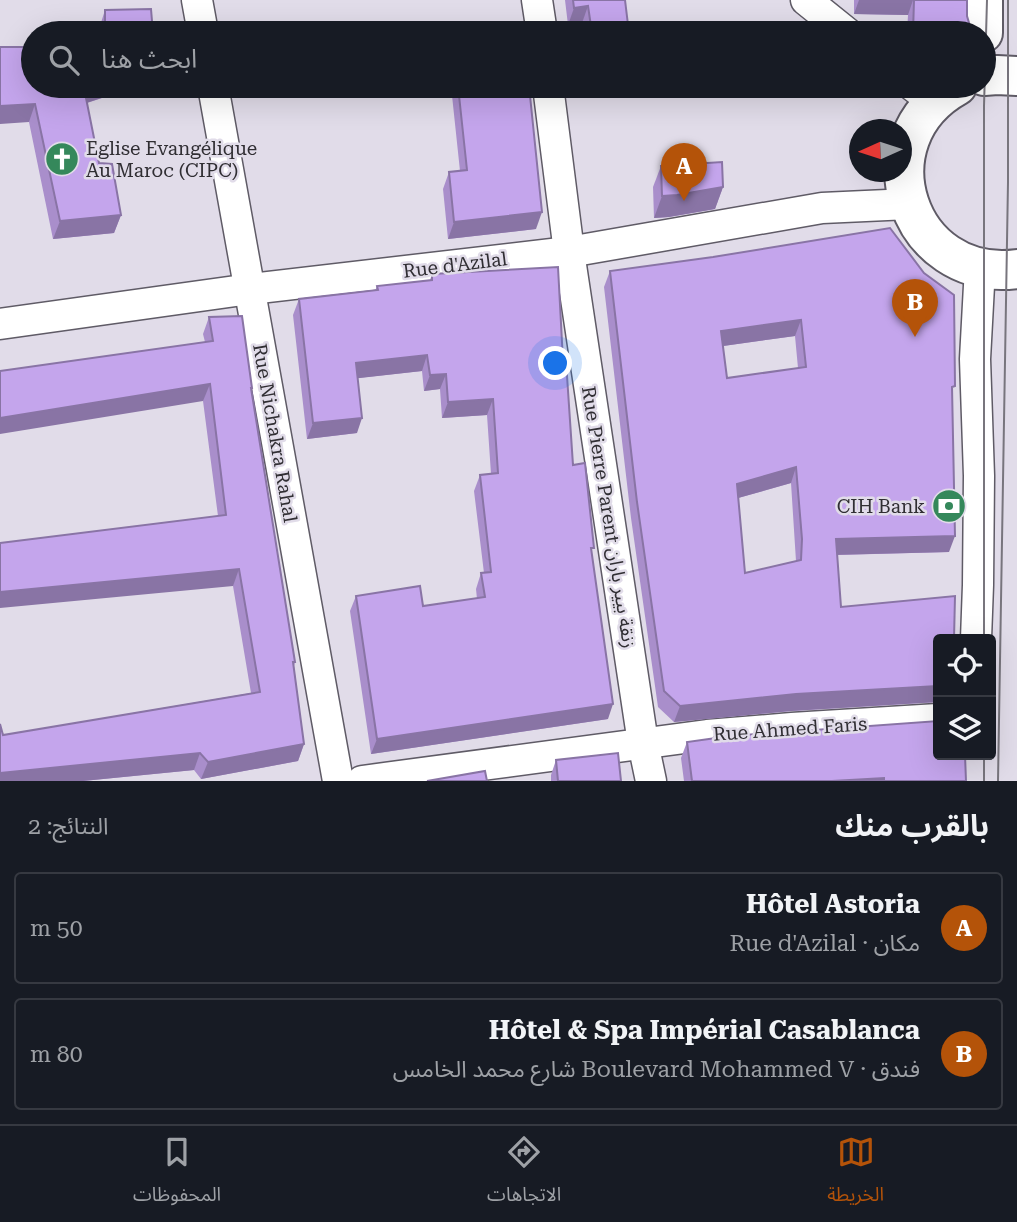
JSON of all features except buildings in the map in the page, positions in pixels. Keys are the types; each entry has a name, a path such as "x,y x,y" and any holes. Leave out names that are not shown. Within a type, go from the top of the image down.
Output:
{"street":[{"path":"197,0 201,21"},
{"path":"537,0 540,21"},
{"path":"806,0 832,21"},
{"path":"983,0 983,21"},
{"path":"996,75 1017,76"},
{"name":"Rue Nichakra Rahal","path":"215,98 338,781"},
{"name":"Rue Pierre Parent زنقة بيير باران","path":"550,98 569,252 651,781"},
{"path":"931,98 912,133 907,150 904,169 909,204 920,226 936,245 956,259 998,268 975,359 979,476 976,634"},
{"name":"Rue d'Azilal","path":"0,324 250,289 569,252 822,208 909,204"},
{"name":"Rue Ahmed Faris","path":"362,781 707,735 933,719"}],"tram line":[{"path":"986,21 987,0"},
{"path":"998,781 1008,182 1008,0"},
{"path":"984,98 984,634"},
{"path":"984,760 984,781"}],"place":[{"name":"Eglise Evangélique Au Maroc (CIPC)","path":"62,159"},
{"name":"Hôtel Astoria","path":"684,201"},
{"name":"Hôtel & Spa Impérial Casablanca","path":"915,337"},
{"name":"CIH Bank","path":"949,506"}]}
